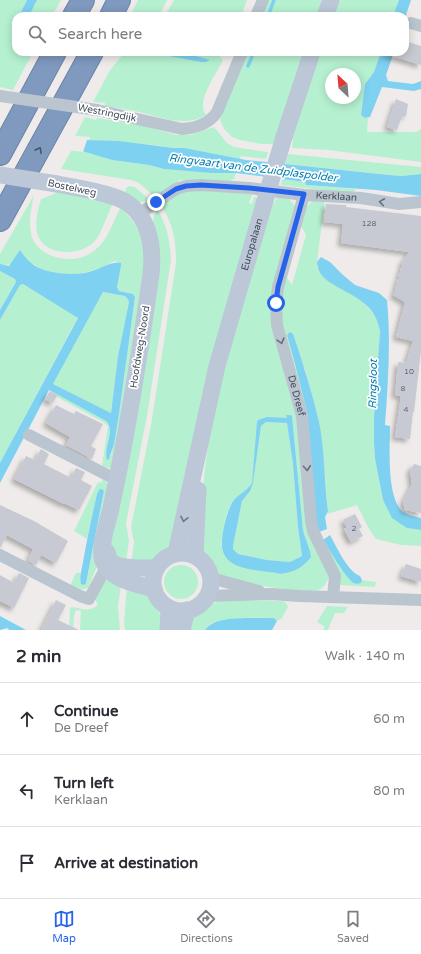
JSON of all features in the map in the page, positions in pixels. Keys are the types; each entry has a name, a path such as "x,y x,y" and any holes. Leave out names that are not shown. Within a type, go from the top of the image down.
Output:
{"highway":[{"path":"76,12 82,0"},
{"path":"113,12 119,0"},
{"path":"0,154 54,56"},
{"path":"0,220 90,56"}],"main road":[{"path":"326,12 331,0"},
{"name":"Europalaan","path":"176,554 216,366 284,137 311,56"},
{"name":"Bostelweg","path":"0,175 91,190 119,199 127,203 139,214"},
{"name":"Hoofdweg-Noord","path":"110,566 101,554 102,543 107,528 130,412 152,274 153,257 149,233 139,214"},
{"name":"Europalaan","path":"195,556 201,440"},
{"path":"186,553 195,556 206,565 211,578 208,596 201,604 187,610 181,611 169,608 161,602 154,589 153,578 157,568 165,558 176,554 186,553"},
{"path":"110,566 128,568 157,568"},
{"path":"110,566 115,576 154,589"},
{"path":"168,630 169,608"},
{"path":"182,630 187,610"}],"street":[{"path":"258,12 263,0"},
{"name":"Westringdijk","path":"0,96 97,110 182,129 193,128 205,124 212,119 221,104 240,56"},
{"name":"Kerklaan","path":"139,214 168,194 186,186 201,185 361,198 400,204 421,202"},
{"name":"De Dreef","path":"304,194 278,287 276,303 277,325 302,416 313,531 335,576 333,597"},
{"path":"29,435 117,480"},
{"path":"0,555 88,599 103,573 110,566"},
{"path":"211,578 272,594"},
{"path":"208,596 272,594 421,600"}],"green space":[{"path":"0,0 27,0 21,12 12,12 12,56 31,56 13,90 0,87"},
{"path":"37,0 61,0 54,12 31,12"},
{"path":"138,0 167,0 161,12 132,12"},
{"path":"174,0 247,0 242,12 167,12"},
{"path":"267,0 324,0 320,12 262,12"},
{"path":"338,0 399,0 394,12 334,12"},
{"path":"122,56 219,56 223,60 205,95 203,109 206,115 190,121 164,119 135,111 105,106 105,103 93,102 110,70"},
{"path":"244,56 304,56 275,144 261,144 232,137 224,129 220,120"},
{"path":"318,56 380,56 374,72 365,84 361,115 368,118 367,132 417,132 421,129 421,162 328,150 292,148 293,139 291,136"},
{"path":"85,117 96,120 97,118 141,125 176,135 190,135 214,127 227,143 234,147 268,152 266,159 241,156 240,159 165,146 89,140 90,137 75,136"},
{"path":"84,150 112,160 149,165 164,169 211,173 236,173 234,179 227,182 179,180 178,184 156,198 139,183 131,180 61,169 71,151"},
{"path":"288,154 421,167 421,174 402,176 285,164"},
{"path":"282,179 305,182 306,185 355,189 354,194 281,185"},
{"path":"130,186 135,187 151,201 138,202 125,193 126,188"},
{"path":"193,190 252,194 249,203 252,204 254,197 258,198 172,548 154,560 131,563 134,543 131,527 151,425 176,263 173,232 161,205 176,195"},
{"path":"59,192 104,201 112,205 102,229 95,241 81,250 73,252 56,251 42,243 38,236 36,222 41,199"},
{"path":"34,195 30,216 32,237 35,244 40,249 54,257 62,259 78,258 95,250 100,246 110,230 120,208 133,221 146,248 124,417 111,469 102,466 108,426 57,397 58,395 106,421 110,428 110,433 106,455 111,456 119,414 135,297 133,294 119,291 117,287 121,266 115,261 97,269 79,274 62,274 52,272 31,263 8,265 0,264 0,254"},
{"path":"277,197 288,198 295,206 274,288 294,397 305,493 329,577 322,588 311,591 271,587 241,582 223,577 214,570 207,560 200,536 200,520 207,452 214,411 229,351 270,206 273,205","holes":["292,416 303,530 310,549 285,574 243,568 221,545 228,510 234,500 252,483 258,420"]},
{"path":"317,198 325,199 317,268 349,293 361,300 379,320 380,331 374,417 375,460 383,500 407,528 421,530 421,546 401,545 376,539 369,529 357,505 327,514 323,452 319,423 305,369 287,335 307,412 281,323 280,296 285,275 292,285 306,235 300,224 304,212 313,200"},
{"path":"157,209 167,233 171,260 147,416 126,523 129,541 126,562 118,560 110,544 154,226 153,220"},
{"path":"0,271 15,279 16,282 0,310"},
{"path":"23,284 78,317 0,463 0,320 20,285"},
{"path":"103,292 125,296 129,299 118,356 111,413 53,384"},
{"path":"266,422 287,423 293,464 302,556 290,562 267,560 238,554 233,549 242,501 250,491 253,483 261,426"},
{"path":"104,478 109,486 98,564 88,588 80,590 70,586 76,573 81,573 80,582 86,583 104,491 102,489 97,494 87,539 74,531 98,482 101,483"},
{"path":"323,540 352,581 361,583 362,580 376,582 375,587 340,585"},
{"path":"181,565 193,570 198,582 193,594 181,599 169,594 164,582 169,570"},
{"path":"109,578 121,585 118,606 120,630 80,630 81,611 76,610 73,630 69,630 70,608 92,609 98,605 95,599 103,582"},
{"path":"127,585 145,592 150,596 158,610 162,621 163,630 125,630 124,623"},
{"path":"227,600 283,601 288,607 282,618 277,621 274,618 231,619 214,622 208,625 205,630 185,630 192,615 199,609"},
{"path":"327,606 348,607 344,613 335,613 328,630 323,630 325,627 317,622"}],"water":[{"path":"27,0 37,0 31,12 21,12"},
{"path":"399,0 411,0 407,12 394,12"},
{"path":"169,56 196,56 210,60 201,62"},
{"path":"380,56 393,56 386,75 388,81 413,84 421,81 421,89 414,91 382,87 370,117 365,118 361,115 365,84 374,72"},
{"name":"Ringvaart van de Zuidplaspolder","path":"0,126 87,140 119,141 184,148 246,160 389,175 402,176 421,174 421,196 376,190 306,185 305,182 236,173 211,173 164,169 149,165 112,160"},
{"path":"20,250 35,266 51,272 69,274 85,273 110,264 121,263 117,287 119,291 133,294 135,297 119,414 114,444 109,459 107,460 106,455 110,430 106,421 49,390 0,483 0,463 78,318 23,284 20,285 0,320 0,310 16,282 15,279 0,271 0,264 9,266","holes":["103,292 125,296 129,302 118,356 111,413 53,384"]},
{"path":"321,257 330,262 355,285 379,293 387,300 389,347 385,425 390,426 391,484 398,505 403,512 421,518 421,530 407,528 392,518 383,500 375,459 374,442 374,417 380,331 376,317 368,306 358,298 326,280 320,272 317,262"},
{"path":"290,332 293,334 304,367 321,433 328,511 325,517 327,529 319,532 316,519 307,412 287,335"},
{"path":"286,415 292,416 303,530 311,557 306,563 294,571 284,574 247,569 233,564 224,554 222,541 227,515 234,500 252,483 258,420 267,417 287,418","holes":["266,422 287,423 293,464 302,556 290,562 267,560 238,554 233,549 233,546 242,501 250,491 253,483 261,426"]},
{"path":"100,489 104,491 86,583 84,585 81,584 81,573 97,494"},
{"path":"330,535 347,564 356,574 360,576 362,580 361,583 356,584 352,582 344,573 323,540"},
{"path":"0,616 26,630 10,630 7,628 0,630"},
{"path":"244,618 274,618 277,621 272,630 205,630 213,623 218,621"}],"pier":[{"path":"0,124 87,138 87,140 83,152 0,140"}],"building":[{"path":"409,42 421,46 421,65 392,56 409,56"},
{"path":"396,99 408,104 406,116 402,116 397,130 387,127"},
{"path":"326,204 346,205 346,207 421,216 421,351 410,439 395,437 401,396 395,395 398,362 406,363 413,341 396,337 405,302 393,295 398,283 396,282 400,277 398,276 403,265 401,264 409,252 341,243 343,224 324,222"},
{"path":"50,391 58,395 52,403 45,399"},
{"path":"56,405 74,414 76,411 103,424 91,446 96,449 92,459 66,445 70,437 46,423"},
{"path":"41,449 49,454 44,464 71,478 76,468 85,472 81,480 92,486 79,510 14,479 26,456 35,460"},
{"path":"414,464 421,466 421,513 405,510 403,502 412,484 410,470"},
{"path":"0,505 34,521 68,541 56,563 41,555 36,565 28,561 33,549 7,535 0,548"},
{"path":"355,514 362,527 359,529 363,536 351,542 344,529 347,528 343,520"},
{"path":"406,564 421,569 421,582 401,576"},
{"path":"19,573 29,578 14,608 0,601 0,575 14,583"},
{"path":"56,600 66,605 58,620 79,630 41,630"}],"waterway":[{"path":"270,12 274,0"},
{"path":"248,66 252,56"}],"route":[{"path":"156,202 176,189 186,186 201,185 304,194 278,287 276,303"}],"water label":[{"name":"Ringsloot","path":"373,384"}]}
